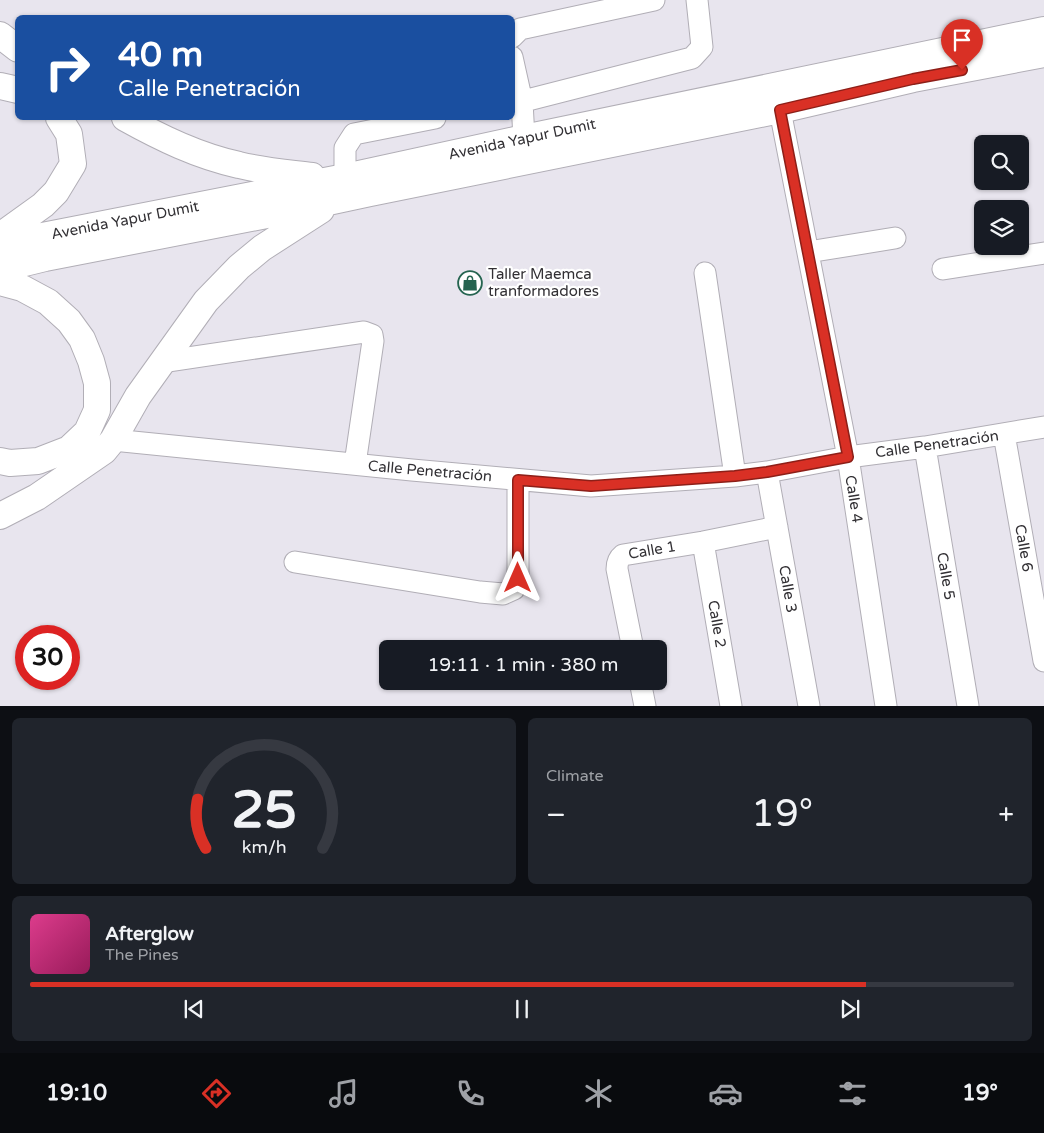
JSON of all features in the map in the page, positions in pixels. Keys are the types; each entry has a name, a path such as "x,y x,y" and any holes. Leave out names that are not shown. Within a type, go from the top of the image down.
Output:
{"main road":[{"name":"Avenida Yapur Dumit","path":"0,246 42,236 339,185 778,99 1044,30"},
{"path":"0,35 15,47"},
{"name":"Avenida Yapur Dumit","path":"0,269 45,258 277,213 339,185 524,138 913,79 1044,54"},
{"path":"0,86 15,89"},
{"path":"0,236 43,205 56,192 72,164 69,134 60,120"},
{"path":"128,120 193,152 239,166 339,185"},
{"path":"0,516 37,497 104,451 113,440 138,396 161,362 206,301 239,267 339,185"},
{"path":"0,282 22,288 48,302 69,321 82,339 97,383 97,410 87,432 69,449 38,461 10,463 0,461"}],"street":[{"path":"515,34 520,30 654,0"},
{"path":"517,103 692,58 702,47 697,0"},
{"path":"515,85 524,138"},
{"name":"Calle 4","path":"778,99 848,457 886,706"},
{"path":"339,185 345,148 354,134 425,120"},
{"path":"808,252 895,238"},
{"path":"942,268 1044,253"},
{"path":"705,273 735,476"},
{"path":"161,362 364,332 372,334 373,341 355,464"},
{"name":"Calle Penetración","path":"113,440 591,486 767,472 848,457 924,447 1044,427"},
{"name":"Calle 6","path":"1004,434 1044,661"},
{"name":"Calle 5","path":"924,447 968,706"},
{"name":"Calle 3","path":"767,472 809,706"},
{"path":"294,562 480,592 503,594 514,589 518,578 518,480"},
{"name":"Calle 1","path":"631,640 617,569 617,564 623,555 777,527"},
{"name":"Calle 2","path":"702,542 731,706"},
{"path":"642,690 645,706"}],"place":[{"name":"Taller Maemca tranformadores","path":"470,283"}],"route":[{"path":"518,578 518,480 591,486 735,476 848,457 780,110 913,79 962,70"}]}
